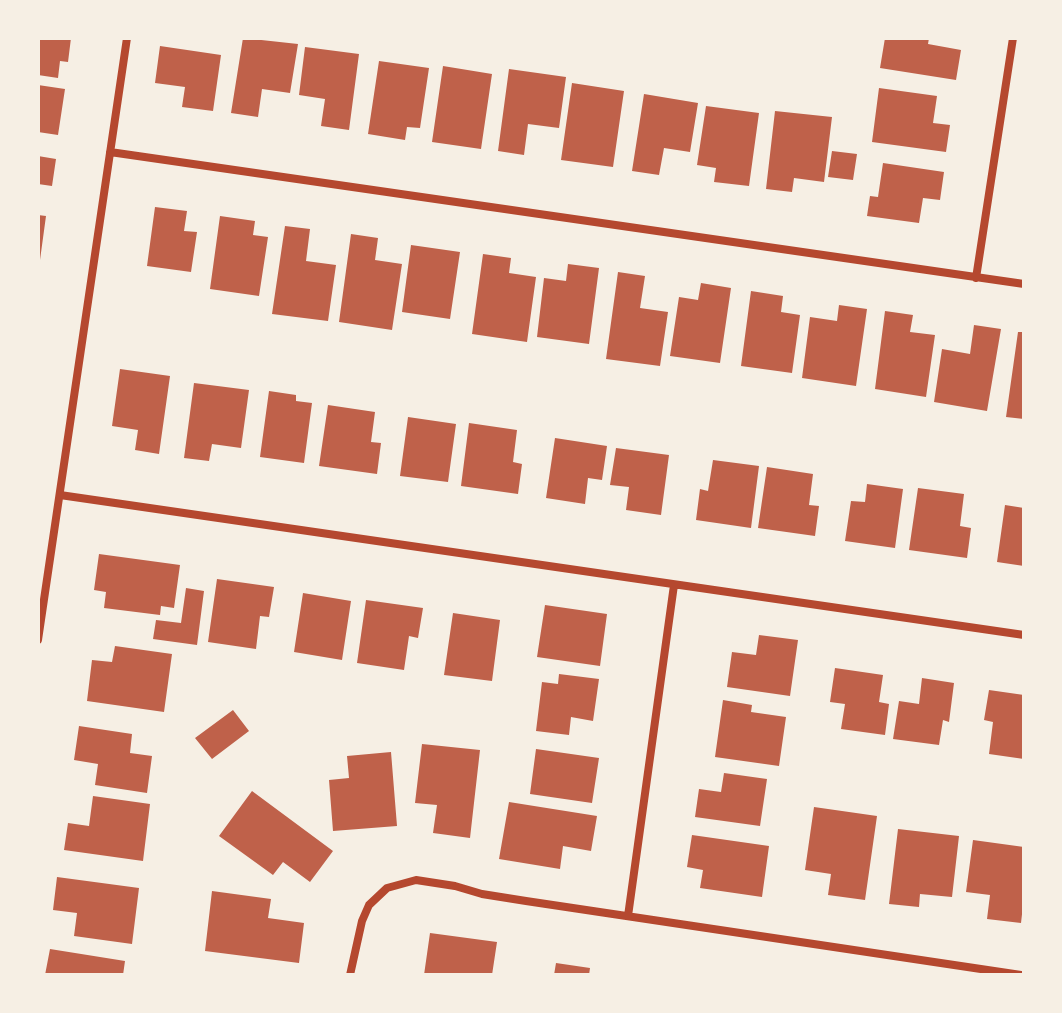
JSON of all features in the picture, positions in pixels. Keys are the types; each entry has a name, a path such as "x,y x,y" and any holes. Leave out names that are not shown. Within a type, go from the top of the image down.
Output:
{"street":[{"path":"38,640 127,38"},
{"path":"976,278 1013,38"},
{"path":"110,152 1024,284"},
{"path":"60,495 1024,635"},
{"path":"628,916 674,585"},
{"path":"350,975 369,905 387,888 416,880 526,901 1021,975"}],"building":[{"path":"38,38 71,38 68,62 60,61 58,78 38,75"},
{"path":"243,38 298,44 290,93 262,89 258,117 231,113"},
{"path":"885,38 929,38 928,44 961,50 956,80 880,68"},
{"path":"160,46 221,55 213,111 182,107 185,87 155,83"},
{"path":"305,47 359,54 349,130 321,126 325,99 299,95"},
{"path":"379,61 429,68 420,128 407,127 405,140 368,134"},
{"path":"443,66 492,74 481,149 432,142"},
{"path":"509,69 566,77 559,128 528,124 524,155 498,151"},
{"path":"572,83 624,91 613,167 561,160"},
{"path":"38,85 65,89 58,135 38,132"},
{"path":"879,88 937,96 933,123 950,125 946,152 872,142"},
{"path":"644,94 698,103 690,152 664,148 659,175 632,171"},
{"path":"706,106 759,113 749,186 714,182 716,168 697,165"},
{"path":"775,111 832,117 824,182 794,178 792,192 766,189"},
{"path":"832,151 857,154 853,180 828,177"},
{"path":"38,156 56,159 52,186 38,184"},
{"path":"883,163 944,172 940,200 923,198 919,223 867,216 870,196 878,197"},
{"path":"155,207 187,211 184,231 197,232 191,272 147,266"},
{"path":"38,215 46,216 40,260 38,260"},
{"path":"220,216 255,221 253,235 268,237 259,296 210,289"},
{"path":"285,226 310,229 306,261 336,265 328,321 272,314"},
{"path":"351,234 378,238 375,260 402,264 392,330 339,322"},
{"path":"411,245 460,252 450,319 402,312"},
{"path":"483,254 511,258 509,273 536,277 527,342 472,334"},
{"path":"568,264 599,268 589,344 537,337 544,278 566,281"},
{"path":"618,272 645,276 640,308 668,312 660,366 606,359"},
{"path":"701,283 731,288 720,363 670,356 679,297 698,300"},
{"path":"751,291 783,296 781,312 800,315 792,373 741,366"},
{"path":"839,305 867,309 856,386 802,378 810,317 837,321"},
{"path":"885,311 913,315 910,332 935,335 926,397 875,389"},
{"path":"974,325 1001,329 987,411 934,402 942,349 970,354"},
{"path":"1018,332 1024,332 1024,419 1006,417"},
{"path":"120,369 170,376 159,454 135,450 138,430 112,426"},
{"path":"194,383 249,390 241,448 212,444 209,461 184,458"},
{"path":"269,391 296,395 296,401 312,403 304,463 260,457"},
{"path":"328,405 375,412 371,442 381,443 377,474 319,466"},
{"path":"408,417 456,424 448,482 400,476"},
{"path":"469,423 517,430 513,462 522,464 518,494 461,486"},
{"path":"555,438 607,446 602,480 588,478 585,504 546,498"},
{"path":"616,448 669,455 661,515 626,510 629,487 610,485"},
{"path":"713,460 759,466 751,528 696,520 700,489 708,491"},
{"path":"767,467 813,474 809,505 819,506 815,536 758,528"},
{"path":"867,484 903,489 895,548 845,541 851,501 865,502"},
{"path":"918,488 964,494 960,526 971,528 967,558 909,550"},
{"path":"1005,505 1024,508 1024,566 997,562"},
{"path":"99,554 180,565 174,608 161,606 160,615 104,608 106,592 94,590"},
{"path":"217,579 274,587 269,617 260,616 256,649 208,642"},
{"path":"186,588 204,591 197,645 153,639 156,620 181,623"},
{"path":"303,593 351,601 342,660 294,652"},
{"path":"366,600 423,608 418,638 409,636 404,670 357,663"},
{"path":"545,605 607,614 600,666 537,657"},
{"path":"453,613 500,620 492,681 444,675"},
{"path":"759,635 798,640 790,696 727,687 732,652 756,655"},
{"path":"115,646 172,654 164,712 87,701 92,660 112,662"},
{"path":"835,668 883,675 879,702 889,704 885,735 841,729 845,704 830,702"},
{"path":"559,674 599,679 593,721 571,717 569,735 536,731 542,682 558,684"},
{"path":"922,678 954,683 949,722 943,720 939,745 893,739 899,701 919,704"},
{"path":"989,690 1024,695 1024,759 989,754 993,722 984,720"},
{"path":"723,700 752,705 751,712 786,717 779,766 715,757"},
{"path":"233,710 249,731 212,759 195,738"},
{"path":"79,726 132,734 130,753 152,756 147,793 95,785 98,764 74,760"},
{"path":"422,744 480,750 470,838 433,833 437,805 415,803"},
{"path":"536,749 599,758 592,803 530,794"},
{"path":"391,752 397,826 333,831 329,780 349,778 347,756"},
{"path":"724,773 767,779 760,826 695,817 699,789 721,792"},
{"path":"252,791 333,851 310,882 283,862 273,875 219,836"},
{"path":"93,796 150,804 143,861 64,850 68,823 89,826"},
{"path":"509,802 597,816 591,851 563,846 560,869 499,859"},
{"path":"814,807 877,816 865,900 828,895 831,874 805,870"},
{"path":"898,829 959,836 952,897 920,894 919,907 889,904"},
{"path":"692,835 769,846 762,897 700,888 703,870 687,867"},
{"path":"973,840 1024,847 1021,923 987,919 990,895 966,892"},
{"path":"57,877 139,888 132,944 74,936 77,913 53,910"},
{"path":"212,891 271,899 268,918 304,923 299,963 205,951"},
{"path":"430,933 497,942 492,975 424,975"},
{"path":"50,949 125,961 123,975 45,975"},
{"path":"556,963 590,968 589,975 554,975"}]}
